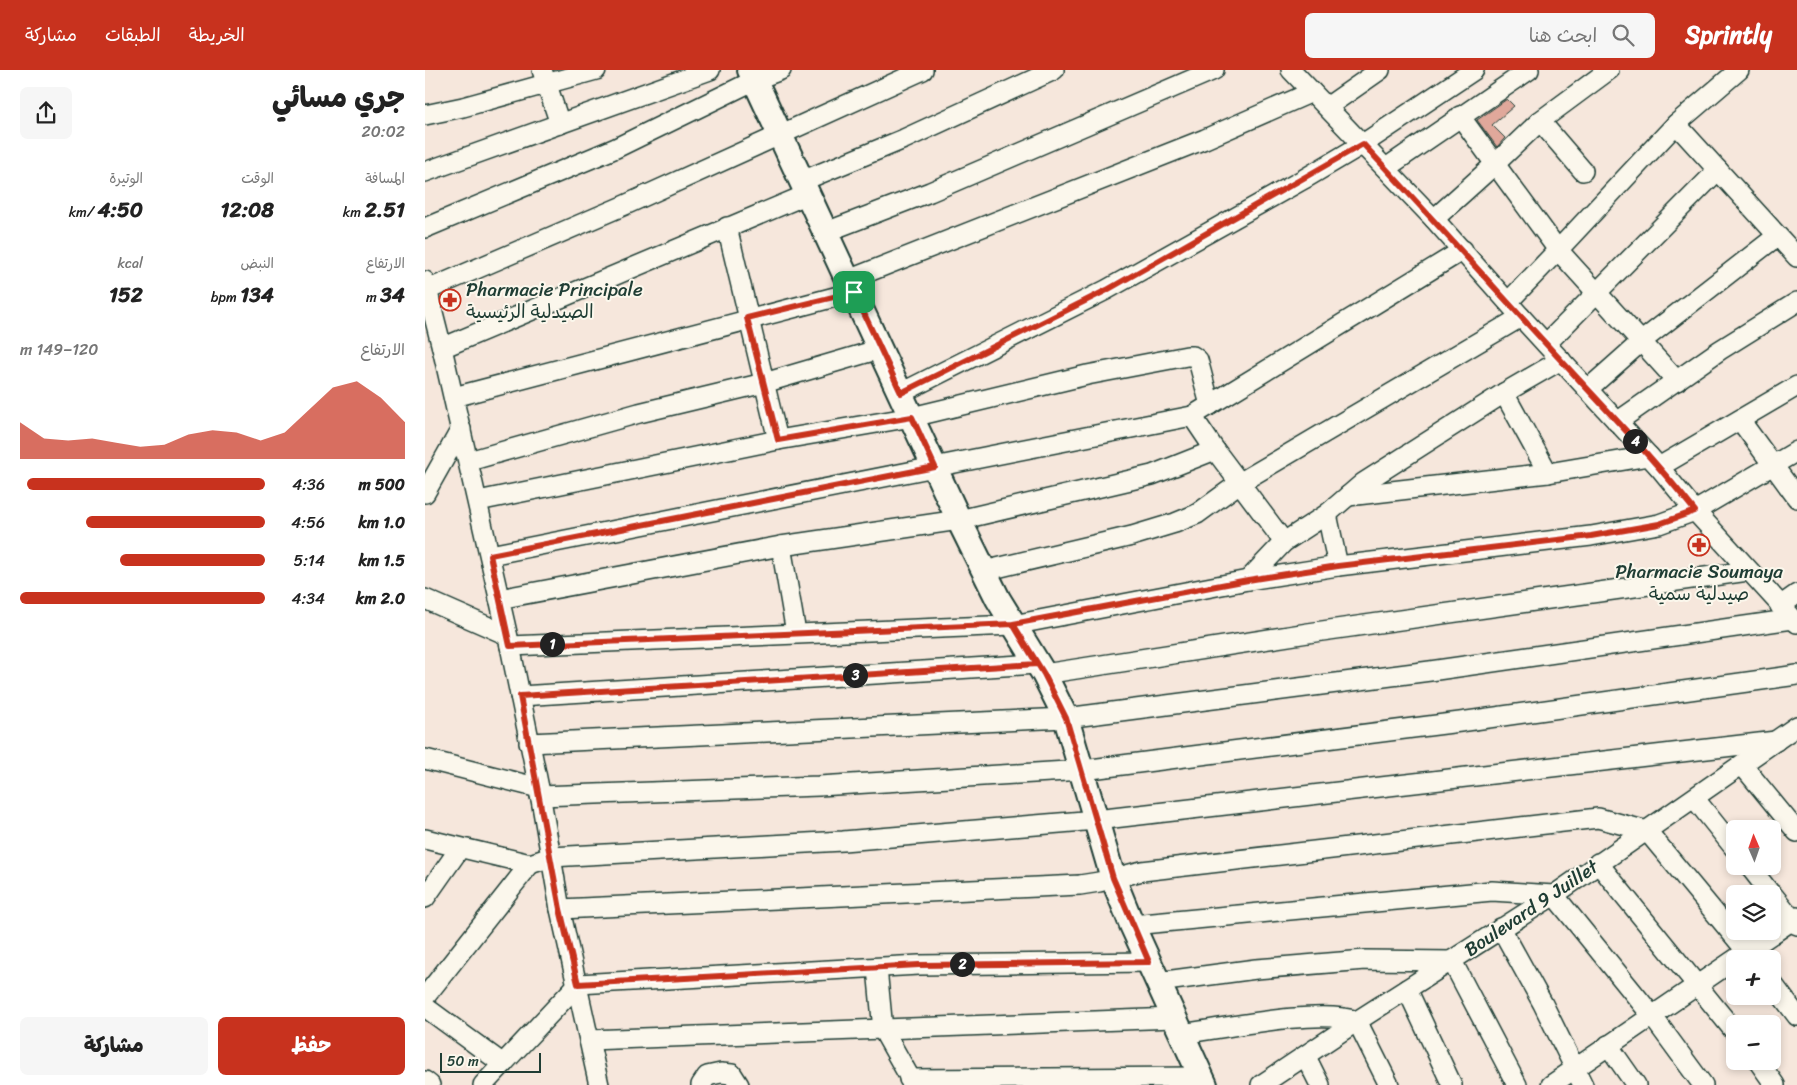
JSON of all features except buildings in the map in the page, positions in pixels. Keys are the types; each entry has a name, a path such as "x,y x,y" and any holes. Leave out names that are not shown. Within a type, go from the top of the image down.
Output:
{"main road":[{"path":"752,75 959,520 984,571 1013,624 1041,669 1066,718 1083,770 1113,878 1132,925 1203,1081"}],"street":[{"path":"425,115 545,77 596,70"},
{"path":"425,172 710,70"},
{"path":"425,228 616,148 752,75 781,70"},
{"path":"599,1085 560,909 509,640 443,348 426,288 780,135 923,70"},
{"path":"443,348 727,227 904,139 1054,70"},
{"path":"826,232 929,192 1214,70"},
{"path":"1291,70 1434,218 1521,317 1654,461 1695,511 1790,616"},
{"path":"1327,107 1380,70"},
{"path":"901,393 1107,290 1363,144 1474,70"},
{"path":"1386,168 1529,70"},
{"path":"1434,218 1540,121 1609,70"},
{"path":"1508,302 1676,124 1739,70"},
{"path":"545,77 559,124"},
{"path":"454,397 747,318 851,286 1312,92"},
{"path":"1460,116 1558,250 1677,381"},
{"path":"1540,121 1583,171"},
{"path":"1676,124 1797,257"},
{"path":"1546,344 1718,170"},
{"path":"727,227 747,318 778,440"},
{"path":"1588,389 1642,341 1777,236"},
{"path":"490,555 1192,416 1463,250"},
{"path":"1617,422 1797,302"},
{"path":"984,571 1132,536 1175,524 1197,514 1241,482 1521,317"},
{"path":"469,461 639,412 764,383 880,349"},
{"path":"478,500 778,440 912,417 1087,375 1187,356 1193,356 1198,360 1210,405"},
{"path":"1248,580 1284,542 1327,514 1363,483 1504,393 1561,360"},
{"path":"1348,496 1654,461 1740,420 1797,386"},
{"path":"1504,393 1548,473"},
{"path":"1192,416 1284,542"},
{"path":"1740,420 1797,498"},
{"path":"425,493 461,429"},
{"path":"499,599 781,546 959,520 1152,474 1215,450"},
{"path":"425,598 509,640 796,633 1013,624 1248,580 1338,566 1591,536 1659,524 1695,511 1797,451"},
{"path":"1327,514 1338,566"},
{"path":"781,546 796,633"},
{"path":"520,696 1041,669 1748,571"},
{"path":"1790,616 1797,594"},
{"path":"529,743 1066,718 1420,672 1790,616"},
{"path":"425,759 539,792 819,786 1083,770 1461,722 1797,675"},
{"path":"425,840 530,864 551,857 843,841 1096,820 1790,734"},
{"name":"Boulevard 9 Juillet","path":"1261,1085 1554,895 1598,863 1790,734"},
{"path":"1743,766 1797,832"},
{"path":"1695,799 1726,838"},
{"path":"560,909 1058,886 1099,882 1151,870 1582,818 1598,818 1647,831 1746,950"},
{"path":"426,893 460,848"},
{"path":"1598,863 1726,1021"},
{"path":"425,997 530,864"},
{"path":"1756,875 1765,885"},
{"path":"1132,925 1493,891 1554,895 1653,1017 1703,1085"},
{"path":"1757,950 1796,921 1781,904"},
{"path":"1501,928 1543,1004 1579,1077"},
{"path":"483,1085 578,984 919,965 1153,972 1256,969 1374,960 1452,961 1517,1085"},
{"path":"877,968 883,1030 911,1082 1203,1081"},
{"path":"1551,1085 1579,1077 1609,1045 1653,1017 1697,985 1726,969"},
{"path":"1407,989 1453,1085"},
{"path":"1781,995 1797,1016"},
{"path":"425,1007 503,1064"},
{"path":"589,1040 883,1030 1178,1026 1344,1016 1357,1021 1389,1085"},
{"path":"1609,1045 1635,1085"},
{"path":"1306,1057 1320,1085"},
{"path":"1764,1070 1775,1085"},
{"path":"701,1085 707,1076 721,1073 732,1074 739,1085"},
{"path":"425,1082 430,1085"}],"place":[{"name":"Pharmacie Principale الصيدلية الرئيسية","path":"450,300"},
{"name":"Pharmacie Soumaya صيدلية سمية","path":"1699,545"}],"route":[{"path":"854,292 747,318 778,440 912,417 935,467 490,555 510,646 1013,624 1044,674 1066,718 1083,770 1113,878 1149,962 919,965 578,984 560,909 539,788 520,696 1037,664 1013,624 1248,580 1338,566 1636,529 1676,520 1695,511 1659,467 1521,317 1463,250 1363,144 1107,290 901,393 854,292"}]}
